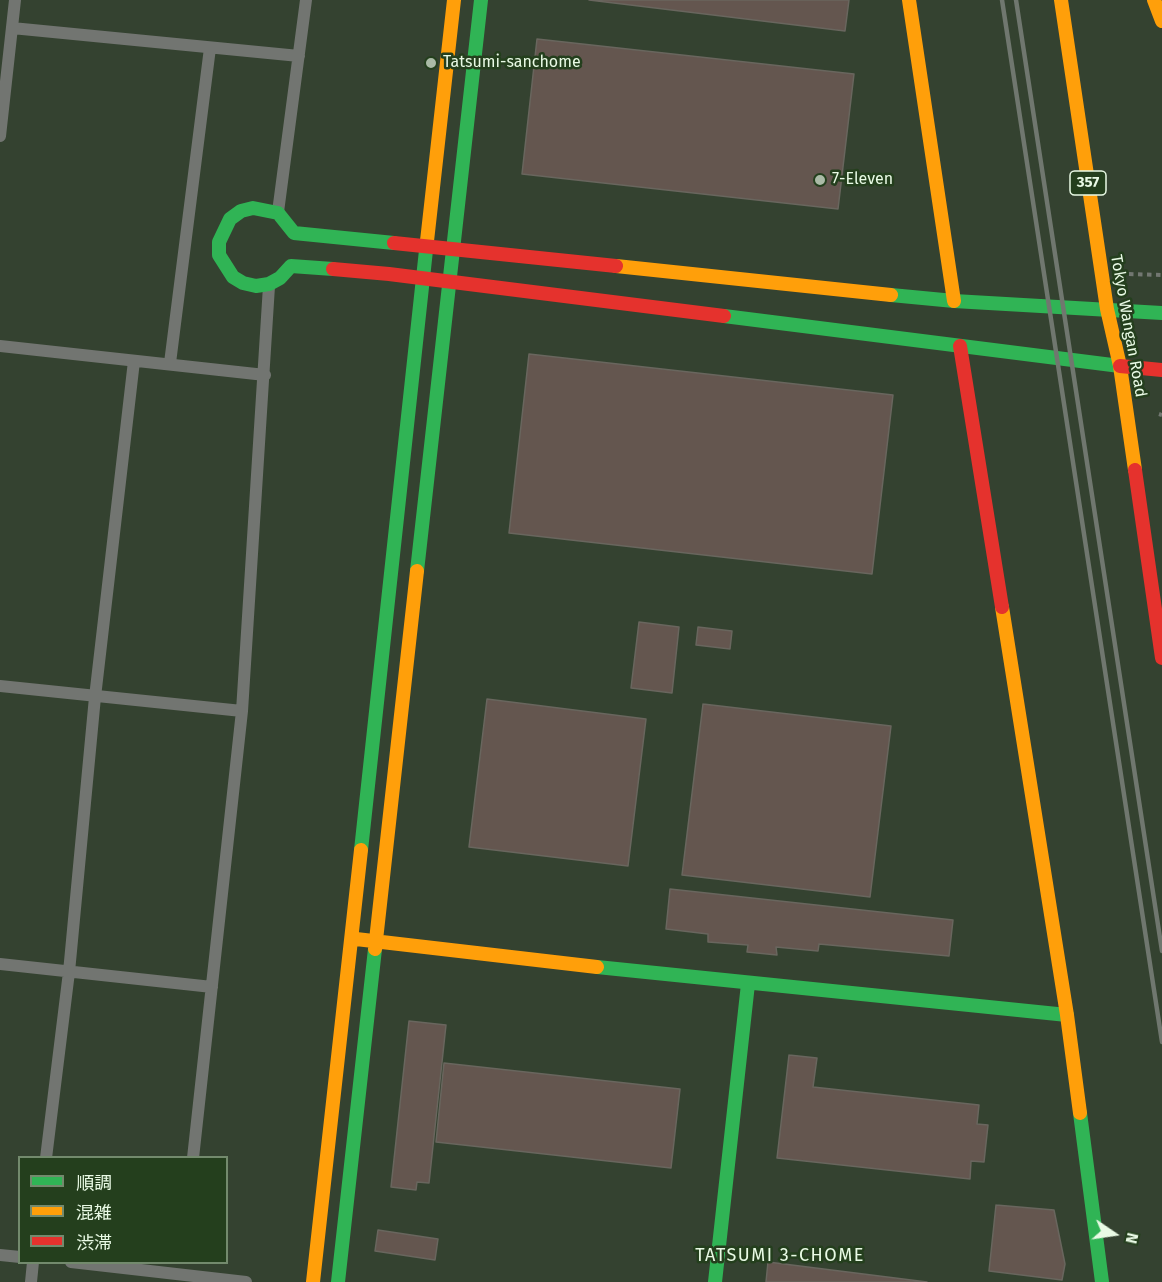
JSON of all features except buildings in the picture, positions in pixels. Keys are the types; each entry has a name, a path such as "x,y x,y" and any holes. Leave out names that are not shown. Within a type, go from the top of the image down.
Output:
{"main road":[{"path":"313,1282 454,0"},
{"path":"338,1282 481,0"},
{"path":"909,0 954,301"},
{"name":"Tokyo Wangan Road","path":"1061,0 1107,309 1120,366 1162,658"},
{"path":"1154,0 1162,21"},
{"path":"1162,313 954,301 294,233 278,213 253,208 241,211 230,219 219,242 219,255 232,277 250,285 269,284 280,278 291,266 451,282 1162,370"},
{"path":"960,346 1067,1016 1102,1282"},
{"path":"351,939 748,984 1067,1016"},
{"path":"715,1282 748,984"}],"lane":[{"path":"0,136 15,0"},
{"path":"278,213 306,0"},
{"path":"12,27 298,56"},
{"path":"170,363 210,48"},
{"path":"193,1156 242,711 269,284"},
{"path":"0,346 265,375"},
{"path":"46,1156 69,972 95,697 134,361"},
{"path":"0,686 242,711"},
{"path":"0,964 212,987"},
{"path":"0,1255 18,1257"},
{"path":"31,1282 33,1264"},
{"path":"82,1264 246,1282"}],"path":[{"path":"1128,274 1162,275"}],"railway":[{"path":"1002,0 1162,1042"},
{"path":"1016,0 1162,951"}],"traffic: fast":[{"path":"417,571 481,0"},
{"path":"333,269 291,266 280,278 269,284 256,286 243,283 233,277 219,255 219,242 230,219 241,211 253,208 278,213 294,233 394,243"},
{"path":"361,850 427,241"},
{"path":"891,295 954,301 1162,313"},
{"path":"724,316 1120,366"},
{"path":"338,1282 375,949"},
{"path":"597,967 1067,1015"},
{"path":"715,1282 748,984"},
{"path":"1080,1113 1102,1282"}],"traffic: slow":[{"path":"427,241 454,0"},
{"path":"909,0 954,301"},
{"path":"1061,0 1107,309 1120,366 1135,470"},
{"path":"1154,0 1162,21"},
{"path":"616,266 891,295"},
{"path":"375,949 417,571"},
{"path":"1002,607 1067,1015 1080,1113"},
{"path":"313,1282 361,850"},
{"path":"356,939 597,967"}],"traffic: jam":[{"path":"394,243 616,266"},
{"path":"333,269 724,316"},
{"path":"960,346 1002,607"},
{"path":"1120,366 1162,370"},
{"path":"1135,470 1162,658"}],"place":[{"name":"Tatsumi-sanchome","path":"431,63"},
{"name":"7-Eleven","path":"820,180"}],"district":[{"name":"TATSUMI 3-CHOME","path":"780,1256"}]}
